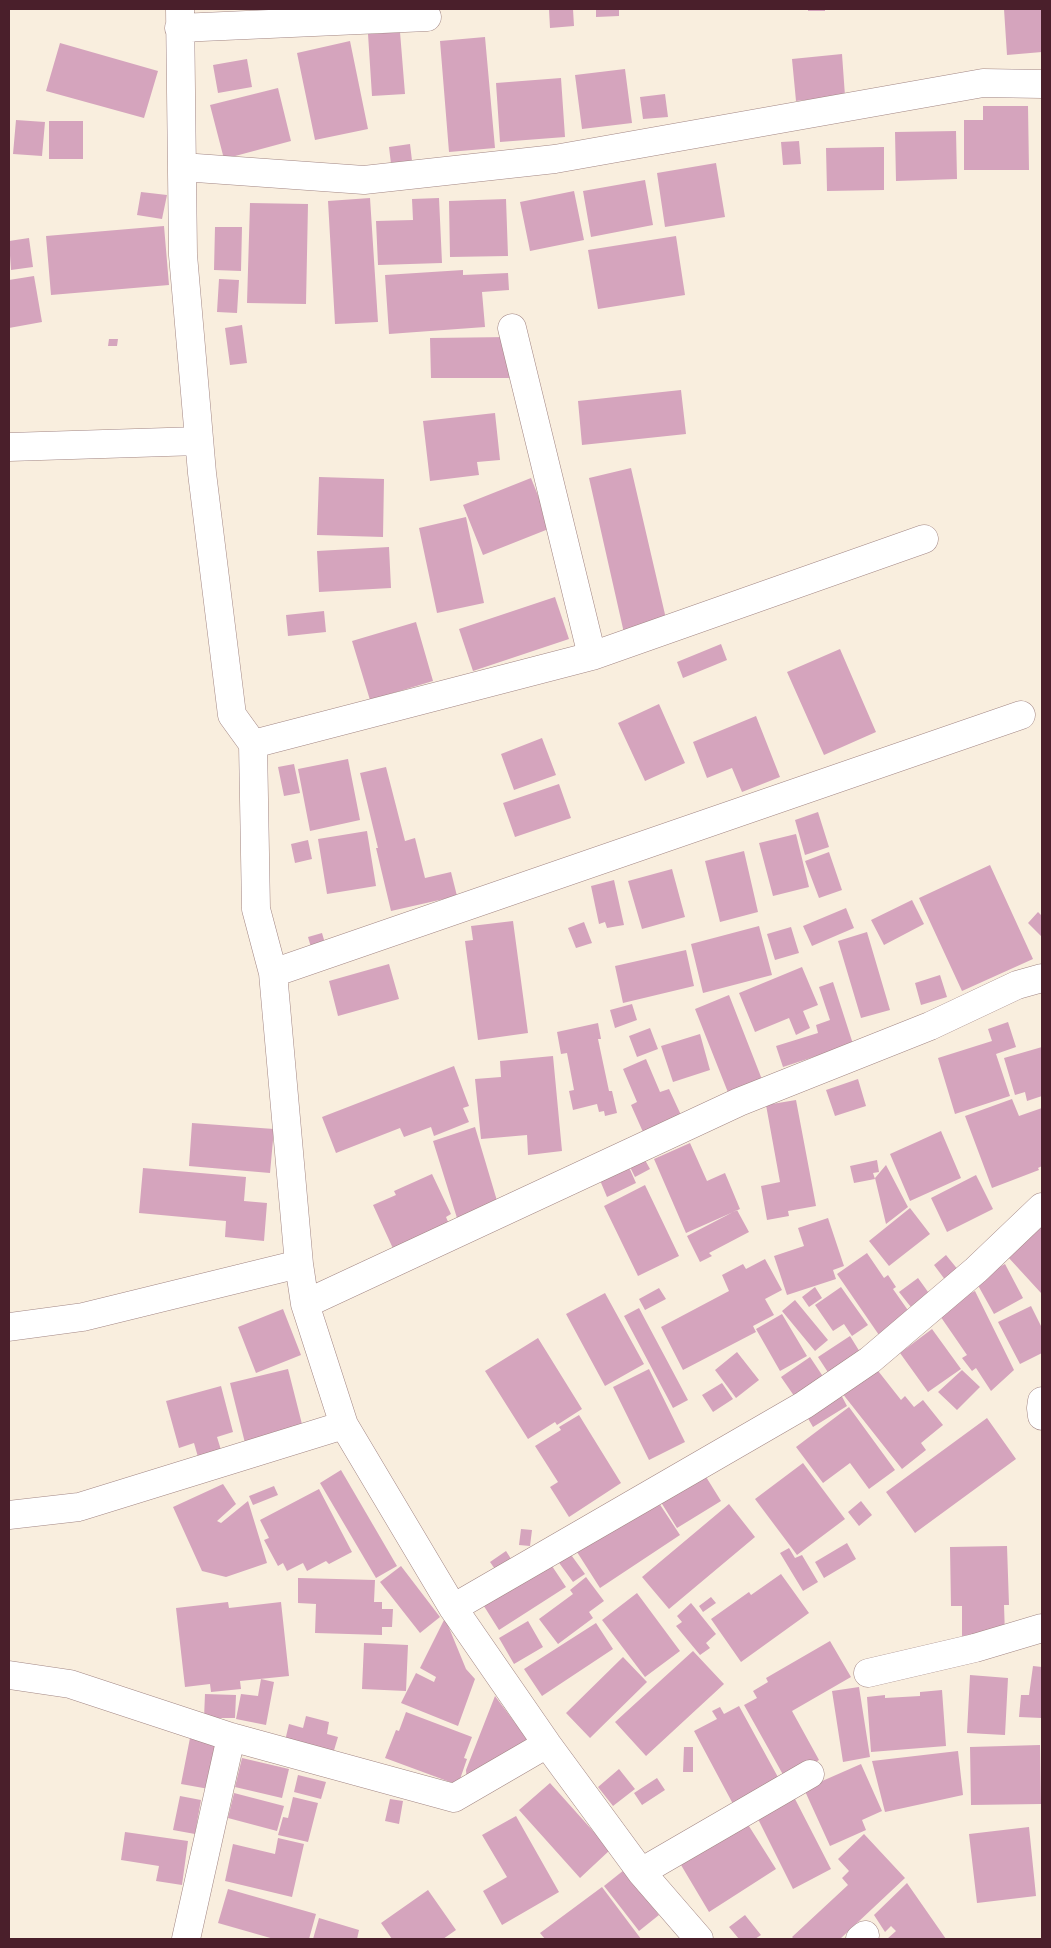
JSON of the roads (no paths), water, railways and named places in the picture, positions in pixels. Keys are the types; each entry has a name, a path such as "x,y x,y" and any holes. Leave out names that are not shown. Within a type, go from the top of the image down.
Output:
{"street":[{"path":"427,17 179,19 183,255 199,441 232,715 254,744 256,909 273,973 299,1264 305,1304 344,1425 454,1608 547,1744 685,1935"},
{"path":"182,167 364,180 555,159 983,83 1042,84"},
{"path":"512,328 592,656"},
{"path":"9,447 199,441"},
{"path":"254,744 592,656 924,539"},
{"path":"273,973 1021,714"},
{"path":"305,1304 739,1102 930,1026 1017,985 1042,978"},
{"path":"454,1608 804,1405 862,1366 976,1270 1042,1207"},
{"path":"9,1327 83,1317 299,1264"},
{"path":"1042,1401 1040,1408 1042,1416"},
{"path":"9,1514 79,1507 344,1425"},
{"path":"868,1674 975,1648 1042,1628"},
{"path":"9,1675 70,1684 231,1736 454,1798 547,1744"},
{"path":"186,1939 231,1736"},
{"path":"641,1872 810,1774"}]}
